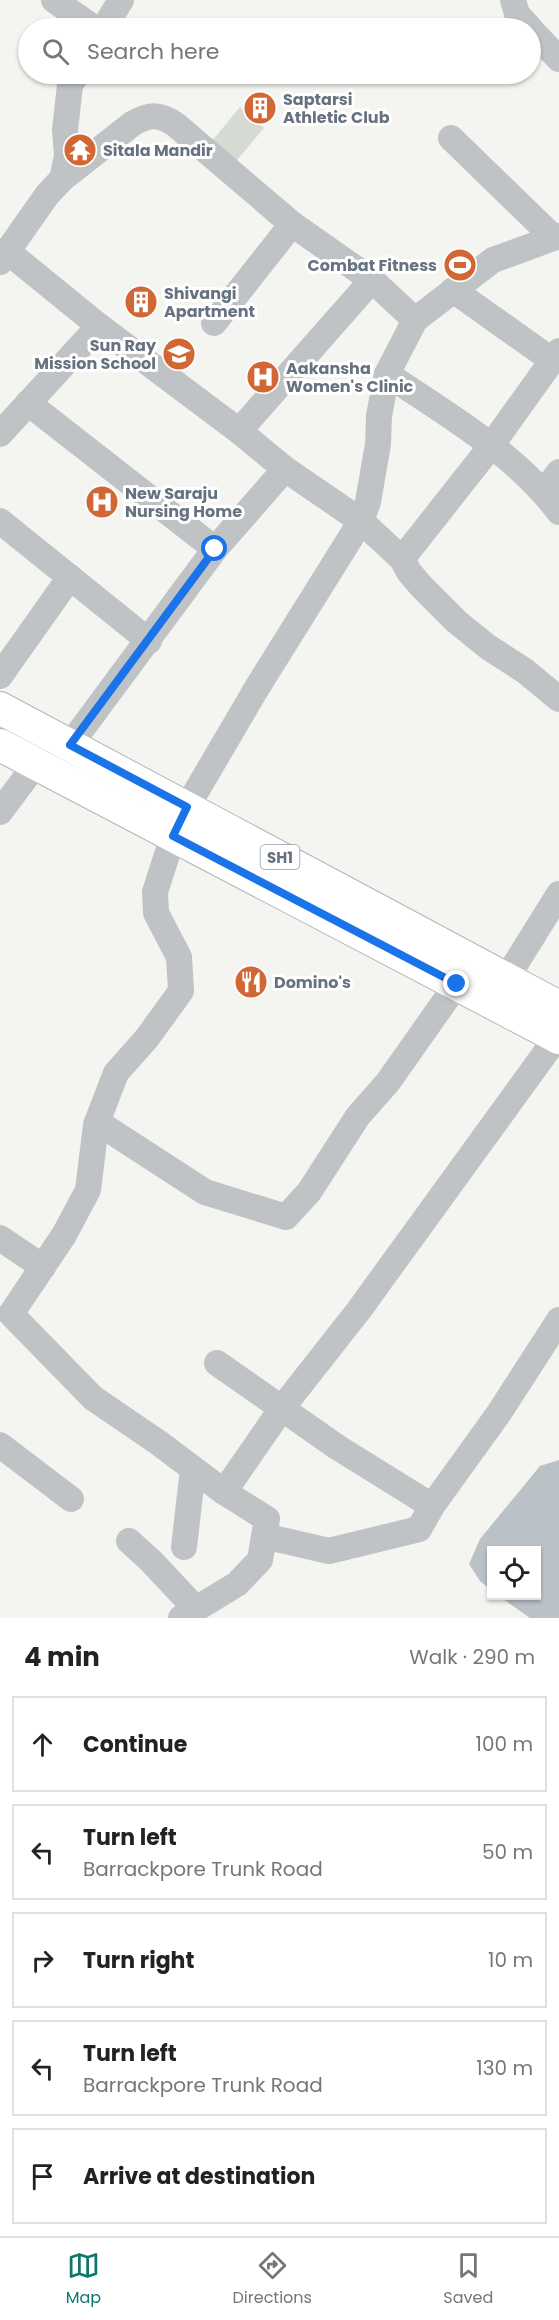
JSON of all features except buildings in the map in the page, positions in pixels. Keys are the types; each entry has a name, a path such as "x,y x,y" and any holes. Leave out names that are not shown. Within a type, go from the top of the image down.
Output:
{"main road":[{"name":"SH1","path":"0,708 506,979 558,1028"},
{"name":"SH1","path":"0,745 457,984 558,1028"}],"street":[{"path":"54,0 80,18"},
{"path":"110,18 121,0"},
{"path":"513,0 520,18"},
{"path":"541,41 559,60"},
{"path":"62,179 67,156 65,130 71,84"},
{"path":"415,320 372,280 292,224 176,125 158,115 142,118 132,124 62,179 47,195 4,257 99,326 285,469 361,521 402,559 421,586 457,622 488,647 525,671 559,699"},
{"path":"129,1541 151,1562 189,1613 237,1584 260,1560 267,1519 224,1492 159,1443 93,1398 5,1309 43,1267 64,1235 88,1190 97,1122 116,1073 147,1038 181,991 179,957 156,914 156,892 173,836 187,807 258,686 361,521 368,502 387,374 415,320 493,260 557,237 451,138"},
{"path":"214,323 292,224"},
{"path":"238,431 372,280"},
{"path":"402,559 491,446 556,356 453,290"},
{"path":"0,434 99,326"},
{"path":"387,374 491,446 552,502 559,472"},
{"path":"28,403 215,549"},
{"path":"70,745 215,549 285,469"},
{"path":"0,521 149,640"},
{"path":"0,676 70,577"},
{"path":"0,812 36,764"},
{"path":"506,979 559,894"},
{"path":"97,1122 205,1192 286,1217 309,1192 358,1116 388,1082 457,984"},
{"path":"224,1492 282,1408 359,1310 558,1028"},
{"path":"0,1238 43,1267"},
{"path":"264,1536 329,1551 419,1529 432,1506 499,1413 559,1320"},
{"path":"217,1363 337,1447 432,1506"},
{"path":"0,1445 71,1499"},
{"path":"184,1547 193,1469"}],"shaded area":[{"path":"240,107 264,128 233,165 207,147"},
{"path":"559,1460 559,1618 530,1618 505,1600 541,1600 541,1546 487,1546 487,1587 480,1581 469,1564 480,1539 540,1466"}],"place":[{"name":"Saptarsi Athletic Club","path":"260,108"},
{"name":"Sitala Mandir","path":"80,150"},
{"name":"Combat Fitness","path":"460,265"},
{"name":"Shivangi Apartment","path":"141,302"},
{"name":"Sun Ray Mission School","path":"179,354"},
{"name":"Aakansha Women's Clinic","path":"263,377"},
{"name":"New Saraju Nursing Home","path":"102,502"},
{"name":"Domino's","path":"251,982"}],"route":[{"path":"215,549 70,745 187,807 173,836 457,984"}]}
